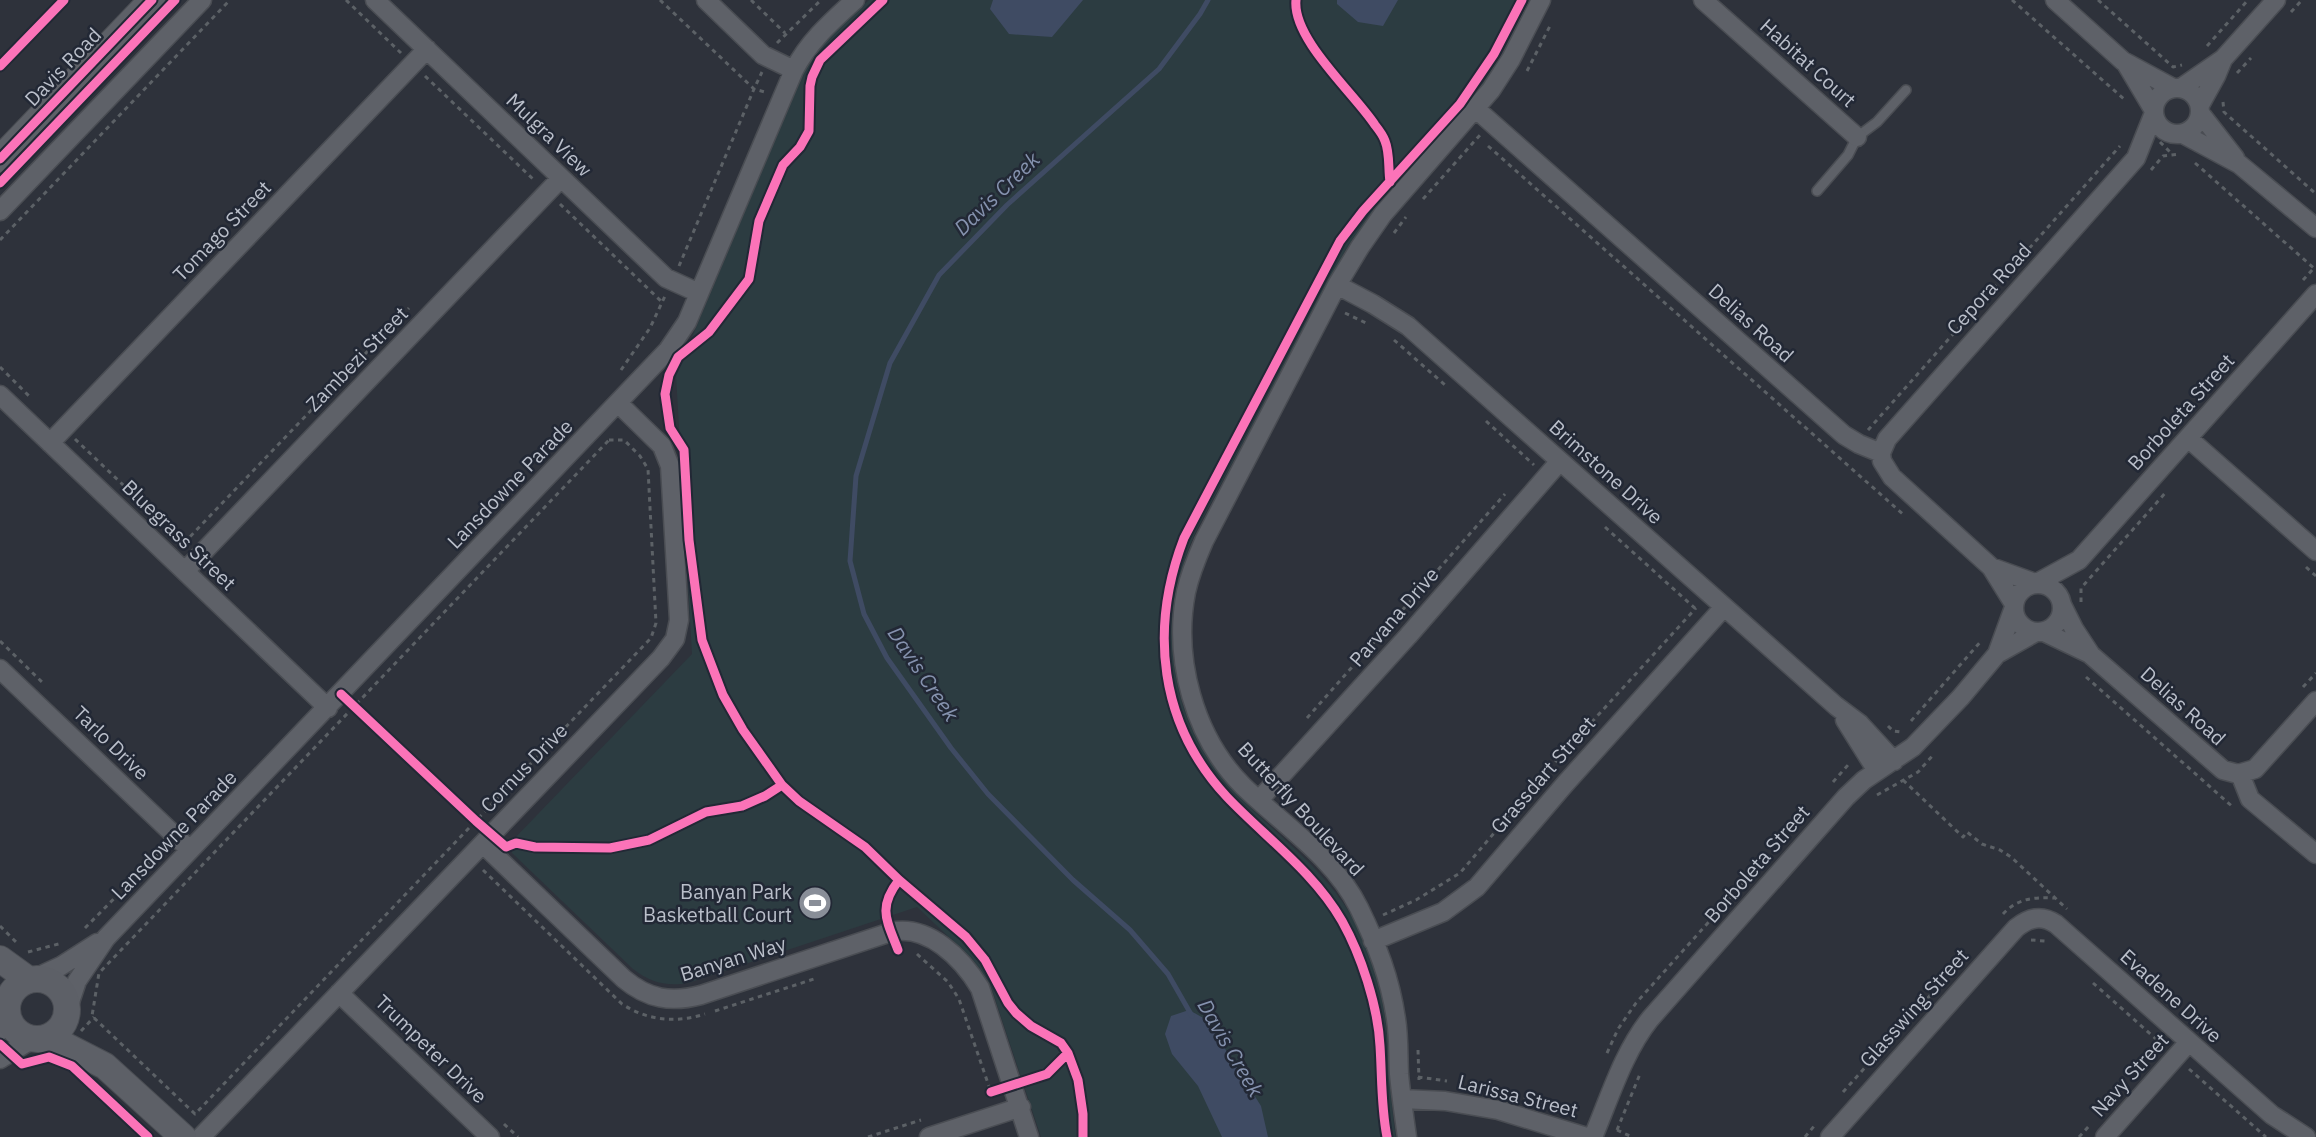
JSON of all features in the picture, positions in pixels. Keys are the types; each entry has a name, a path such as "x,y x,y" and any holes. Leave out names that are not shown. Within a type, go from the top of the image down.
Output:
{"street":[{"name":"Davis Road","path":"0,159 152,0"},
{"path":"0,211 202,0"},
{"name":"Mulgra View","path":"375,0 666,278 699,293"},
{"path":"706,0 768,58 794,70"},
{"name":"Lansdowne Parade","path":"67,1010 77,981 106,938 328,708 674,341 687,322 794,70 813,40 855,0"},
{"name":"Butterfly Boulevard","path":"1407,1137 1410,1100 1386,968 1358,905 1335,873 1321,857 1259,800 1213,748 1197,713 1186,673 1183,652 1186,592 1204,541 1337,285 1383,214 1476,109 1511,59 1541,0"},
{"name":"Habitat Court","path":"1703,0 1857,136"},
{"path":"2055,0 2123,61 2193,94 2200,109 2240,164"},
{"path":"2154,111 2159,95 2177,88 2223,59 2276,0"},
{"name":"Tomago Street","path":"50,443 427,49"},
{"path":"2180,134 2196,125 2200,109 2223,59"},
{"path":"2123,61 2154,111 2156,121 2162,129 2195,138 2240,164 2316,228"},
{"name":"Delias Road","path":"1476,109 1844,435 1881,453"},
{"name":"Cepora Road","path":"2136,158 2154,111"},
{"name":"Cepora Road","path":"1881,453 1887,439 2136,158 2180,134"},
{"name":"Zambezi Street","path":"185,571 561,178"},
{"name":"Brimstone Drive","path":"1337,285 1408,326 1836,706 1860,724 1894,761"},
{"name":"Borboleta Street","path":"2036,583 2079,560 2316,294"},
{"name":"Bluegrass Street","path":"0,395 328,708"},
{"name":"Cornus Drive","path":"201,1137 661,658 675,639 679,620 670,466 662,446 618,403"},
{"path":"2188,438 2316,552"},
{"path":"1881,453 1882,461 1892,477 1991,567 2023,627 2037,632 2052,627 2058,621 2062,605 2059,596 2052,588 1991,567"},
{"name":"Parvana Drive","path":"1259,800 1408,636 1560,460"},
{"name":"Borboleta Street","path":"2062,605 2079,560"},
{"path":"2013,607 2017,594 2022,588 2036,583"},
{"name":"Delias Road","path":"2062,605 2091,655"},
{"name":"Grassdart Street","path":"1373,941 1443,912 1477,887 1565,784 1724,606"},
{"name":"Borboleta Street","path":"1593,1137 1628,1054 1640,1032 1846,797 1877,771 1913,747 1961,697 1997,654 2013,607"},
{"name":"Delias Road","path":"2037,632 2044,632 2091,655 2215,765 2232,773 2246,772"},
{"name":"Borboleta Street","path":"1997,654 2037,632"},
{"name":"Tarlo Drive","path":"0,669 190,850"},
{"path":"2316,701 2261,764 2246,772 2250,799 2316,854"},
{"name":"Brimstone Drive","path":"1836,706 1877,771"},
{"name":"Banyan Way","path":"487,839 624,979 641,991 660,998 678,1000 701,995 891,932 908,930 926,935 942,945 966,969 980,988 1029,1137"},
{"name":"Evadene Drive","path":"2038,917 2056,924 2272,1115 2306,1137"},
{"name":"Glasswing Street","path":"1830,1137 2016,928 2038,917"},
{"name":"Lansdowne Parade","path":"31,980 61,966 106,938"},
{"path":"0,959 31,980"},
{"path":"105,1065 66,1046 26,1036 12,1025 4,1007 16,988 31,980 43,980 60,989 67,1010 105,1065 183,1137"},
{"name":"Trumpeter Drive","path":"339,993 490,1137"},
{"path":"0,1059 38,1039 51,1036 65,1021 67,1010"},
{"name":"Navy Street","path":"2105,1137 2189,1042"},
{"name":"Larissa Street","path":"1410,1100 1445,1101 1498,1110 1587,1137"},
{"path":"929,1137 1021,1107"},
{"name":"Evadene Drive","path":"2272,1115 2288,1137"}],"lane":[{"name":"Habitat Court","path":"1817,191 1848,155 1857,136 1877,122 1906,90"}],"path":[{"path":"0,240 230,0"},
{"path":"346,0 663,303"},
{"path":"660,0 754,89 781,98"},
{"path":"751,0 785,33"},
{"path":"615,377 635,352 663,303 775,45 821,0"},
{"path":"2012,0 2128,102"},
{"path":"2098,0 2173,67 2182,65 2187,69"},
{"path":"2202,52 2248,0"},
{"path":"2287,17 2302,0"},
{"path":"1523,76 1553,21"},
{"path":"2232,78 2256,52"},
{"path":"2217,96 2223,100 2224,112 2316,194"},
{"path":"1416,206 1490,123"},
{"path":"1859,444 1864,433 2126,139"},
{"path":"1487,145 1907,517"},
{"path":"2148,174 2163,156 2186,154"},
{"path":"2191,159 2315,269 2298,286"},
{"path":"1389,240 1409,214"},
{"path":"1340,322 1354,295"},
{"path":"184,543 411,306"},
{"path":"0,367 33,399"},
{"path":"64,429 198,557"},
{"path":"609,440 624,440 640,456 648,469 657,623 651,638 195,1114 92,1016 99,973 354,706 609,440"},
{"path":"1526,471 1533,464"},
{"path":"1881,494 1892,477"},
{"path":"2074,629 2082,621 2081,588 2167,491"},
{"path":"1303,722 1506,493"},
{"path":"1391,934 1383,915 1416,900 1460,873 1547,771 1696,608"},
{"path":"1884,723 1900,733 1987,635"},
{"path":"2302,689 2316,673"},
{"path":"2082,674 2236,810"},
{"path":"341,694 363,715"},
{"path":"2176,757 2190,742"},
{"path":"1875,796 1918,772 1935,753"},
{"path":"1903,780 1963,837 1967,832 1982,844"},
{"path":"467,813 476,821 487,839"},
{"path":"0,926 25,950"},
{"path":"2030,940 2044,939 2053,947"},
{"path":"2086,977 2266,1137"},
{"path":"1410,1100 1418,1041"},
{"path":"1617,1130 1642,1071"},
{"path":"991,1092 1013,1083"},
{"path":"501,1121 518,1137"}],"shaded area":[{"path":"869,0 1530,0 1518,25 1475,95 1443,135 1374,211 1344,253 1196,531 1183,565 1176,599 1173,634 1175,668 1182,701 1194,733 1212,764 1235,792 1333,889 1359,929 1370,955 1383,1006 1396,1137 1041,1137 990,984 972,959 917,907 688,983 665,984 652,980 633,969 512,853 512,841 692,654 676,375 805,68 831,35"}],"water":[{"path":"993,0 1083,0 1052,37 1009,34 990,9"},
{"path":"1337,0 1398,0 1383,26 1358,22 1337,4"},
{"path":"1189,1010 1207,1020 1261,1106 1268,1137 1222,1137 1198,1086 1172,1054 1165,1034 1171,1016"}],"waterway":[{"name":"Davis Creek","path":"1192,1016 1168,974 1130,930 1073,880 988,794 951,748 887,658 864,614 850,561 856,476 890,363 939,275 1007,205 1159,69 1208,0"}],"cycle path":[{"path":"0,66 64,0"},
{"path":"0,159 152,0"},
{"path":"0,183 175,0"},
{"path":"883,0 820,60 810,86 809,131 800,147 783,165 759,221 749,279 709,332 678,357 669,375 665,394 670,428 684,450 689,540 702,640 723,695 743,730 782,785 799,801 865,847 899,880 966,937 985,960 1008,1003 1016,1013 1031,1026 1061,1043 1068,1053 1078,1080 1083,1114 1083,1137"},
{"path":"1296,0 1297,15 1314,48 1383,137 1388,150 1390,182"},
{"path":"1387,1137 1379,1031 1372,998 1356,949 1331,903 1303,871 1227,797 1204,769 1187,739 1174,707 1167,674 1164,641 1166,607 1173,572 1184,538 1340,241 1363,211 1460,104 1494,54 1522,0"},
{"path":"341,694 506,847 516,843 535,847 610,848 649,840 706,812 742,806 765,796 782,785"},
{"path":"898,950 886,915 886,907 892,890 899,880"},
{"path":"0,1044 22,1064 49,1057 72,1066 148,1137"},
{"path":"991,1092 1047,1074 1068,1053"}],"place":[{"name":"Banyan Park Basketball Court","path":"815,903"}]}
